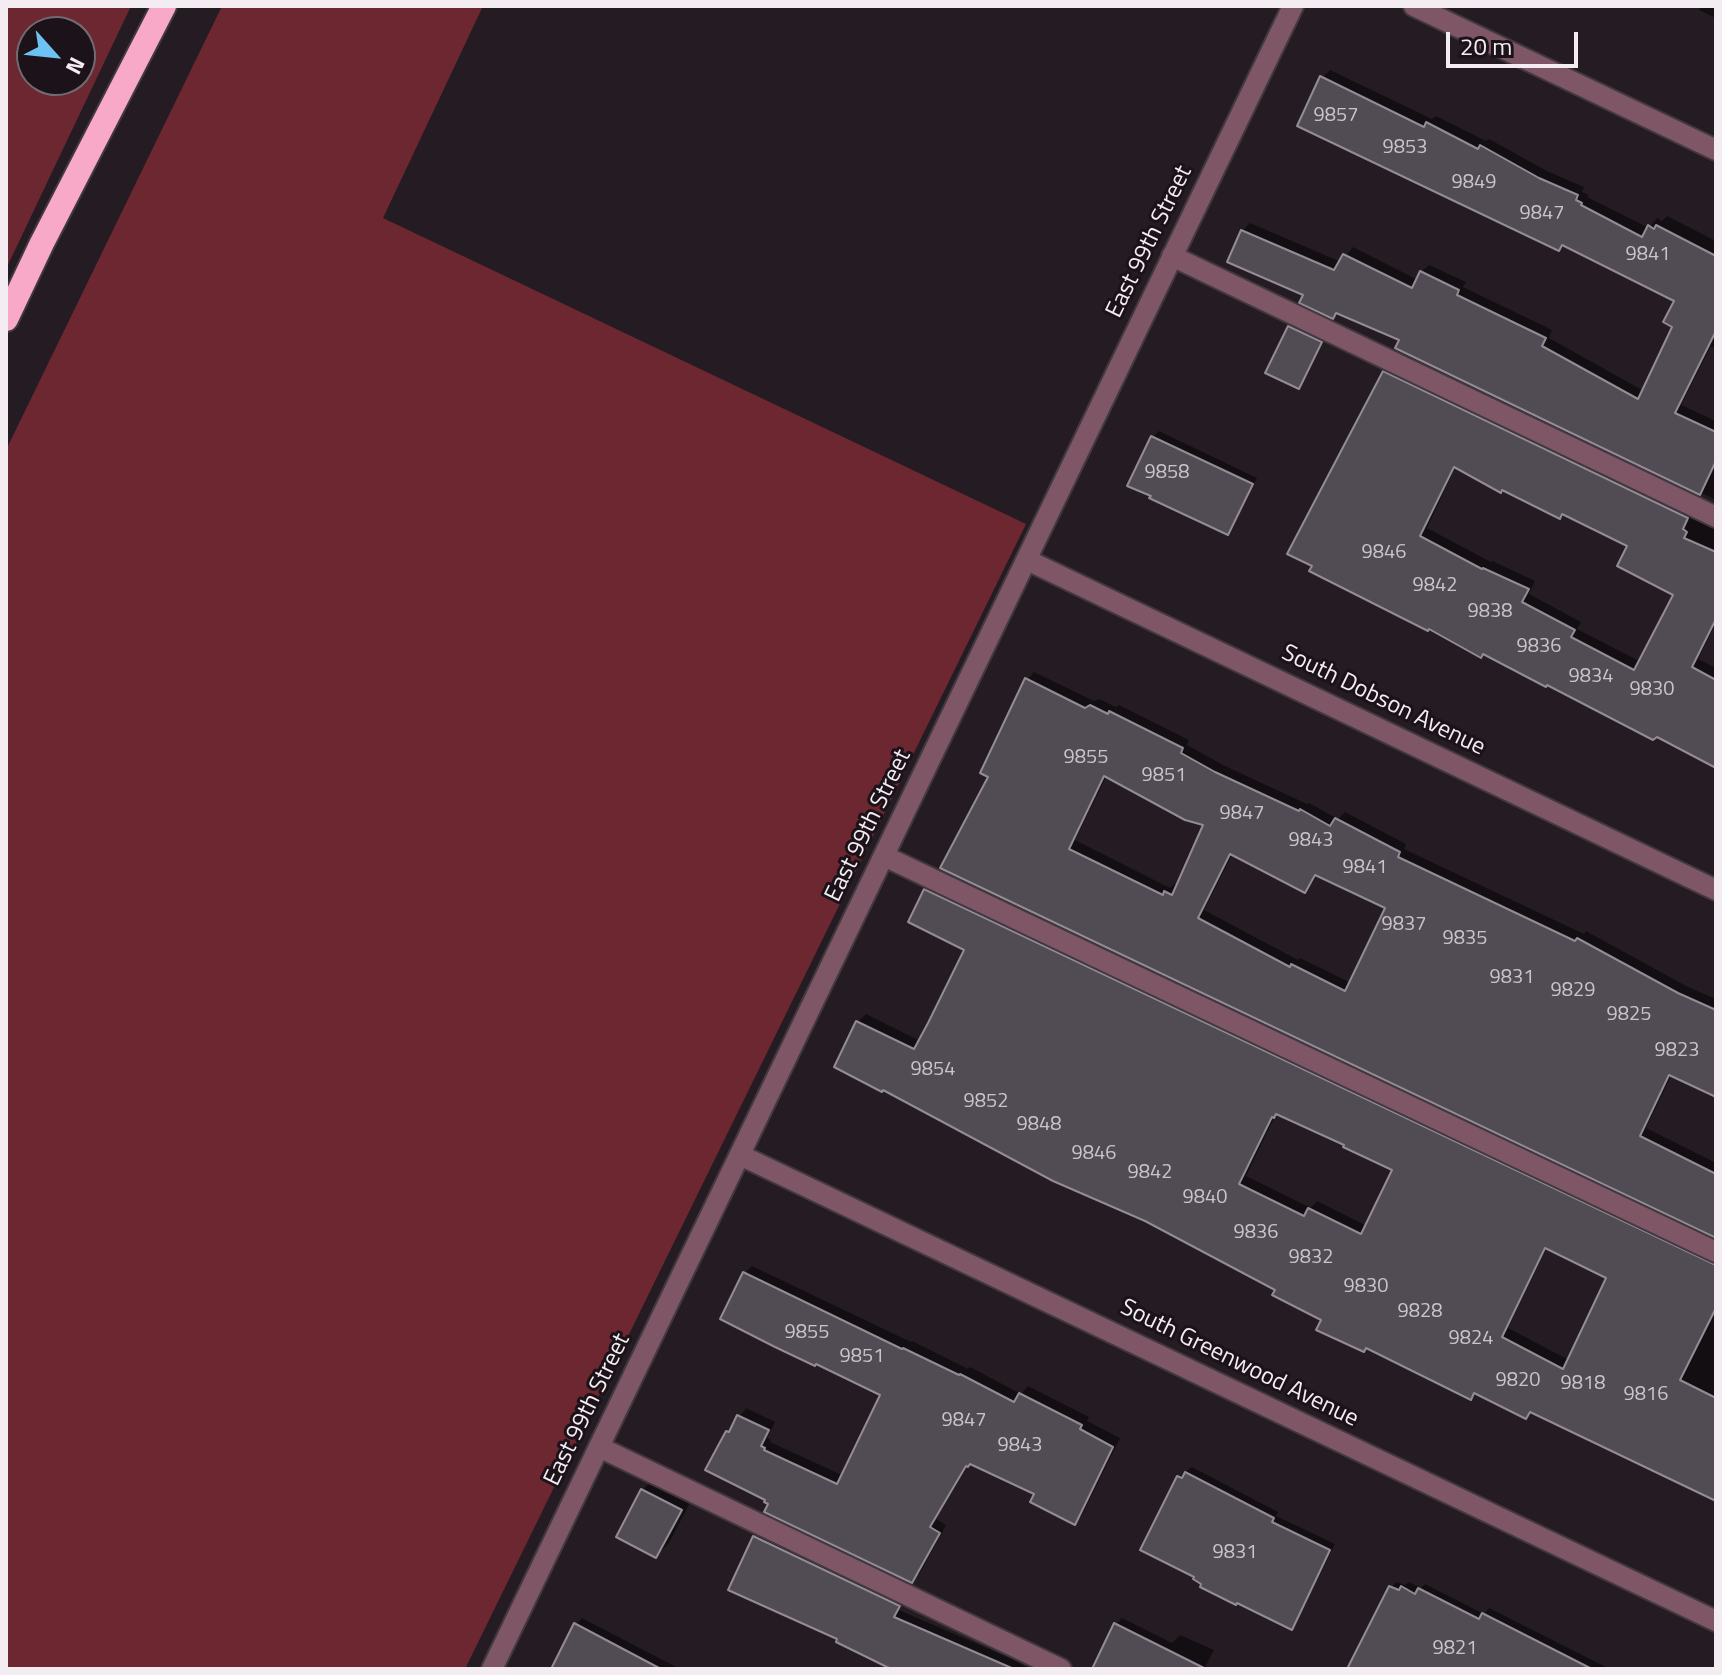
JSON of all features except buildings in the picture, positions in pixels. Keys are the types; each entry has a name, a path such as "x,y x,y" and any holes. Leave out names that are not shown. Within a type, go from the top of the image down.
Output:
{"highway":[{"path":"6,319 164,6"}],"street":[{"name":"East 99th Street","path":"492,1669 1293,6"},
{"path":"1414,6 1716,150"},
{"path":"1172,256 1716,517"},
{"name":"South Dobson Avenue","path":"1027,560 1716,890"},
{"path":"884,856 1716,1252"},
{"name":"South Greenwood Avenue","path":"740,1155 1716,1621"},
{"path":"599,1447 1061,1669"}],"shaded area":[{"path":"6,6 131,6 96,80 96,16 16,16 16,96 88,96 6,269"},
{"path":"222,6 483,6 383,218 1026,524 465,1669 6,1669 6,450"}]}
